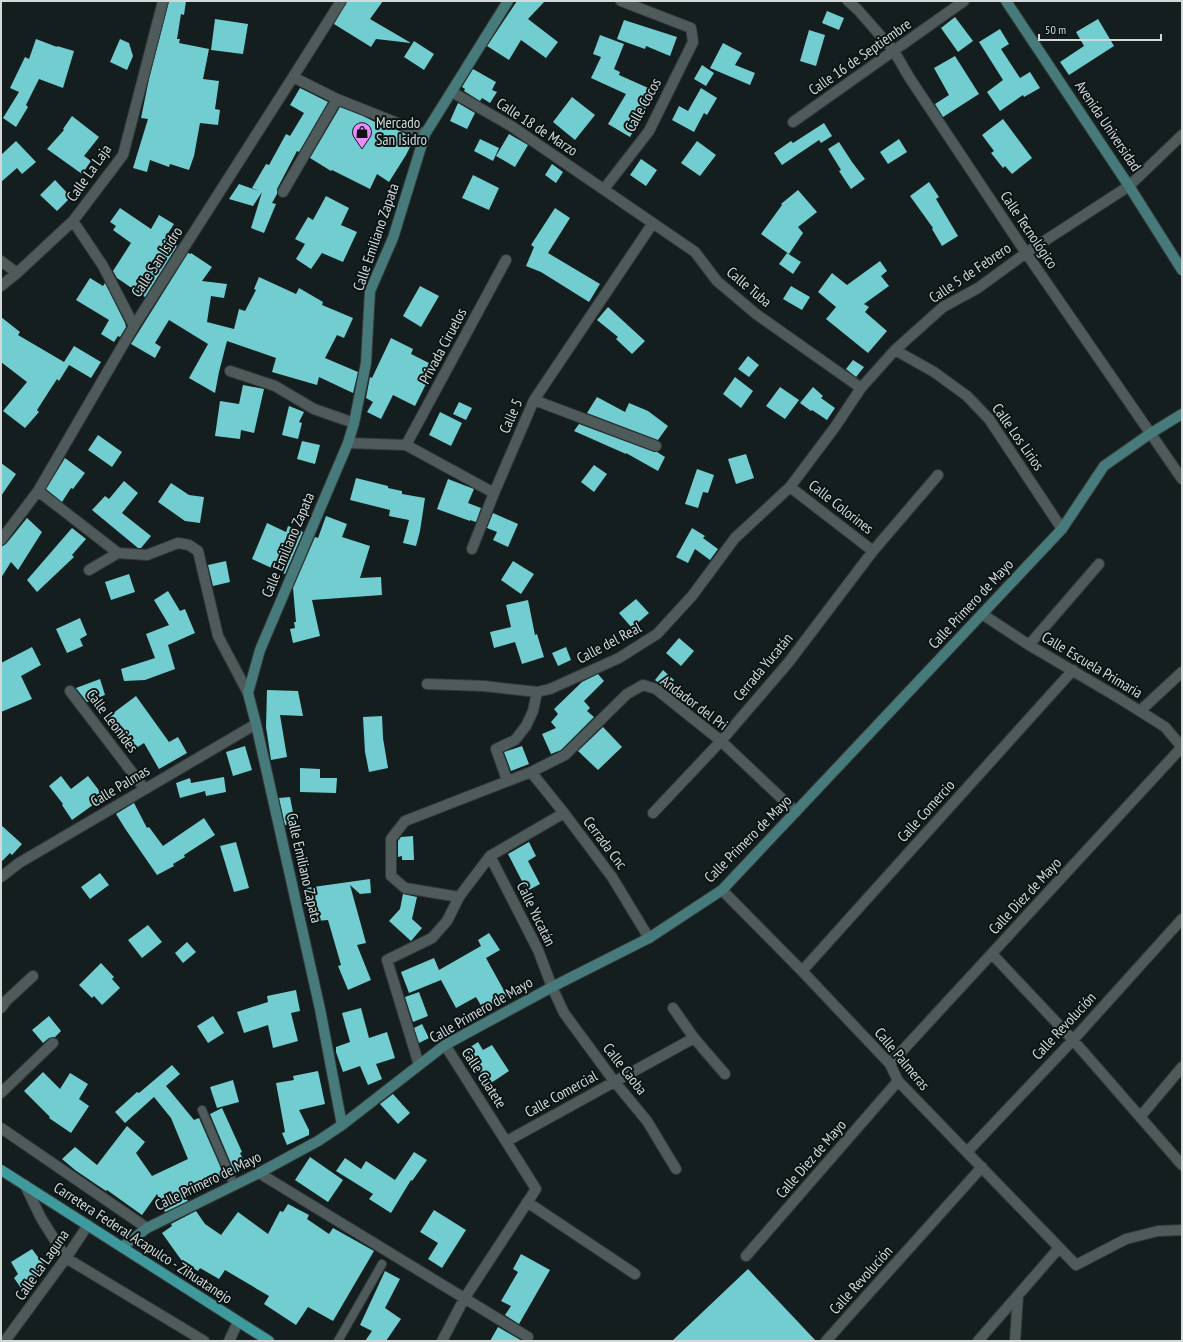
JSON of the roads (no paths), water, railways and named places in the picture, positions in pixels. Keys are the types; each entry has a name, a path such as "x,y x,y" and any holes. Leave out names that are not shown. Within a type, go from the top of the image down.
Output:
{"main road":[{"name":"Carretera Federal Acapulco - Zihuatanejo","path":"1,1170 269,1341"}],"street":[{"name":"Calle La Laja","path":"1,286 17,274 73,221 122,155 163,1"},
{"name":"Calle San Isidro","path":"1,540 38,490 134,326 341,1"},
{"name":"Calle Emiliano Zapata","path":"342,1125 320,1009 248,693 260,650 348,443 354,423 366,363 370,291 393,238 425,134 508,1"},
{"path":"621,1 636,4"},
{"name":"Calle Tecnológico","path":"848,1 858,10 894,51 909,77 1026,253 1182,479"},
{"name":"Calle 16 de Septiembre","path":"793,122 964,1"},
{"name":"Avenida Universidad","path":"1006,1 1129,186 1182,270"},
{"name":"Calle Cocos","path":"604,189 649,131 693,42 691,28 636,4"},
{"path":"294,77 337,99 425,134"},
{"name":"Calle 18 de Marzo","path":"452,92 511,126 604,189"},
{"path":"283,192 337,99"},
{"name":"Calle 5 de Febrero","path":"790,487 835,427 861,388 895,350 942,307 978,288 1026,253 1129,186 1182,135"},
{"name":"Calle Tuba","path":"604,189 695,252 717,281 756,314 861,388"},
{"path":"73,221 103,266 134,326"},
{"name":"Calle 5","path":"472,548 534,400 653,223"},
{"name":"Privada Ciruelos","path":"406,445 506,260"},
{"path":"1,261 17,274"},
{"name":"Calle Los Lirios","path":"895,350 934,372 967,396 989,419 1062,529"},
{"path":"230,371 275,386 314,409 354,423"},
{"path":"534,400 656,446"},
{"name":"Calle Primero de Mayo","path":"122,1247 147,1228 259,1173 318,1141 342,1125 445,1045 552,987 649,938 722,890 1062,529 1104,466 1151,433 1182,414"},
{"path":"348,443 406,445 494,493"},
{"name":"Cerrada Yucatán","path":"653,813 721,741 788,663 873,551 938,475"},
{"name":"Calle Colorines","path":"790,487 873,551"},
{"name":"Calle del Real","path":"427,684 484,686 537,692 550,690 619,658 657,634 692,596 735,538 790,487"},
{"path":"38,490 118,553 147,555 178,543 189,545 198,551 218,636 248,693"},
{"path":"89,570 118,553"},
{"path":"1029,645 1099,564"},
{"name":"Calle Escuela Primaria","path":"982,614 1029,645 1073,670 1165,727 1182,747"},
{"name":"Calle Comercio","path":"802,971 1073,670"},
{"path":"1140,711 1182,672"},
{"name":"Andador del Pri","path":"459,897 405,888 391,876 391,839 405,821 507,780 531,772 564,755 627,694 643,685 656,689 721,741 796,812"},
{"name":"Calle Leonides","path":"70,691 144,788"},
{"path":"507,780 496,749 515,740 526,726 534,711 537,692"},
{"name":"Calle Palmas","path":"1,877 19,863 144,788 256,724"},
{"name":"Calle Diez de Mayo","path":"890,1064 1182,747"},
{"name":"Cerrada Cnc","path":"531,772 612,877 649,938"},
{"path":"419,1065 387,960 432,938 447,921 459,897 490,856 564,813"},
{"name":"Calle Yucatán","path":"490,856 538,950 552,987"},
{"name":"Calle Palmeras","path":"722,890 802,971 890,1064 898,1081 1076,1265 1126,1240 1158,1231 1182,1230"},
{"name":"Calle Revolución","path":"967,1152 1073,1040 1182,919"},
{"path":"992,954 1073,1040 1182,1165"},
{"path":"1,1008 6,1000 33,976"},
{"name":"Calle Caoba","path":"552,987 564,1014 614,1081 647,1121 676,1169"},
{"path":"673,1008 694,1038 725,1074"},
{"name":"Calle Comercial","path":"507,1141 694,1038"},
{"path":"1,1093 53,1042"},
{"name":"Calle Cuatete","path":"445,1045 536,1189 527,1202"},
{"path":"1140,1117 1182,1067"},
{"name":"Calle Diez de Mayo","path":"746,1256 898,1081"},
{"path":"1,1128 147,1228"},
{"name":"Calle Revolución","path":"826,1341 982,1167"},
{"path":"259,1173 528,1337"},
{"path":"25,1185 41,1218 66,1258 204,1341"},
{"path":"442,1341 464,1299 527,1202 635,1274"},
{"name":"Calle La Laguna","path":"5,1341 66,1258 88,1225"},
{"path":"978,1341 1059,1248"},
{"path":"1015,1341 1018,1295"},
{"path":"229,1341 238,1322"}],"lane":[{"path":"202,1110 234,1185"},
{"path":"338,1341 382,1264"}],"place":[{"name":"Mercado San Isidro","path":"362,149"}]}
